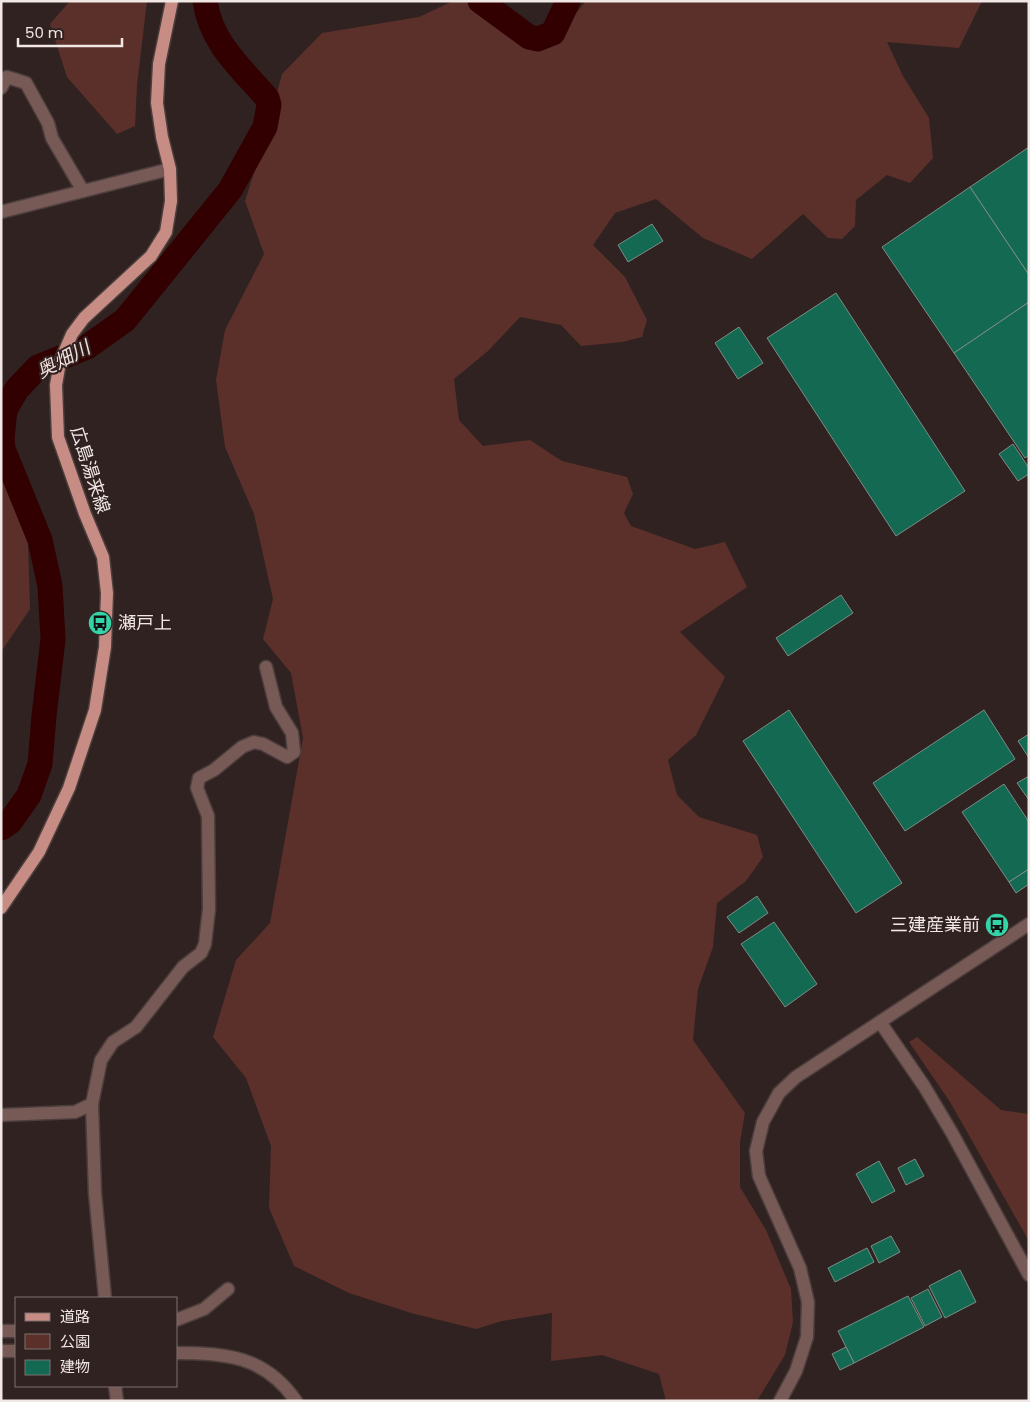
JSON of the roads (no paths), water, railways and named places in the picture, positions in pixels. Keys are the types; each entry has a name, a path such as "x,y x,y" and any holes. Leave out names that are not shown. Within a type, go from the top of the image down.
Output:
{"main road":[{"name":"広島湯来線","path":"1,908 39,852 69,788 94,710 106,647 107,593 103,558 85,514 58,437 56,385 60,362 68,342 84,318 151,256 166,232 171,201 170,169 162,137 157,103 158,64 172,1"}],"street":[{"path":"1,88 7,77 26,84 48,123 52,138 83,191"},
{"path":"1,212 170,169"},
{"path":"105,1297 95,1193 92,1104 101,1060 113,1042 136,1027 183,967 201,953 205,944 209,910 208,816 197,788 199,778 214,770 242,747 254,742 263,744 287,757 294,752 292,733 276,707 266,667"},
{"path":"780,1401 796,1371 807,1337 808,1302 800,1268 758,1176 756,1151 763,1122 779,1093 796,1077 1029,924"},
{"path":"880,1022 924,1086 952,1133 1029,1274"},
{"path":"1,1115 75,1112 92,1104"},
{"path":"178,1319 204,1309 228,1289"},
{"path":"1,1331 15,1331"},
{"path":"1,1351 15,1351"},
{"path":"178,1352 213,1353 234,1357 257,1366 276,1377 296,1401"},
{"path":"115,1387 117,1401"}],"waterway":[{"name":"奥畑川","path":"1,828 10,822 29,795 40,764 53,639 50,586 40,540 3,449 2,437 5,410 17,389 38,367 87,347 125,320 230,190 265,127 269,105 267,98 237,65 220,42 213,30 205,1"},
{"name":"奥畑川","path":"480,1 529,37 538,39 553,33 568,1"}],"place":[{"name":"瀬戸上","path":"100,623"},
{"name":"三建産業前","path":"997,925"}]}
